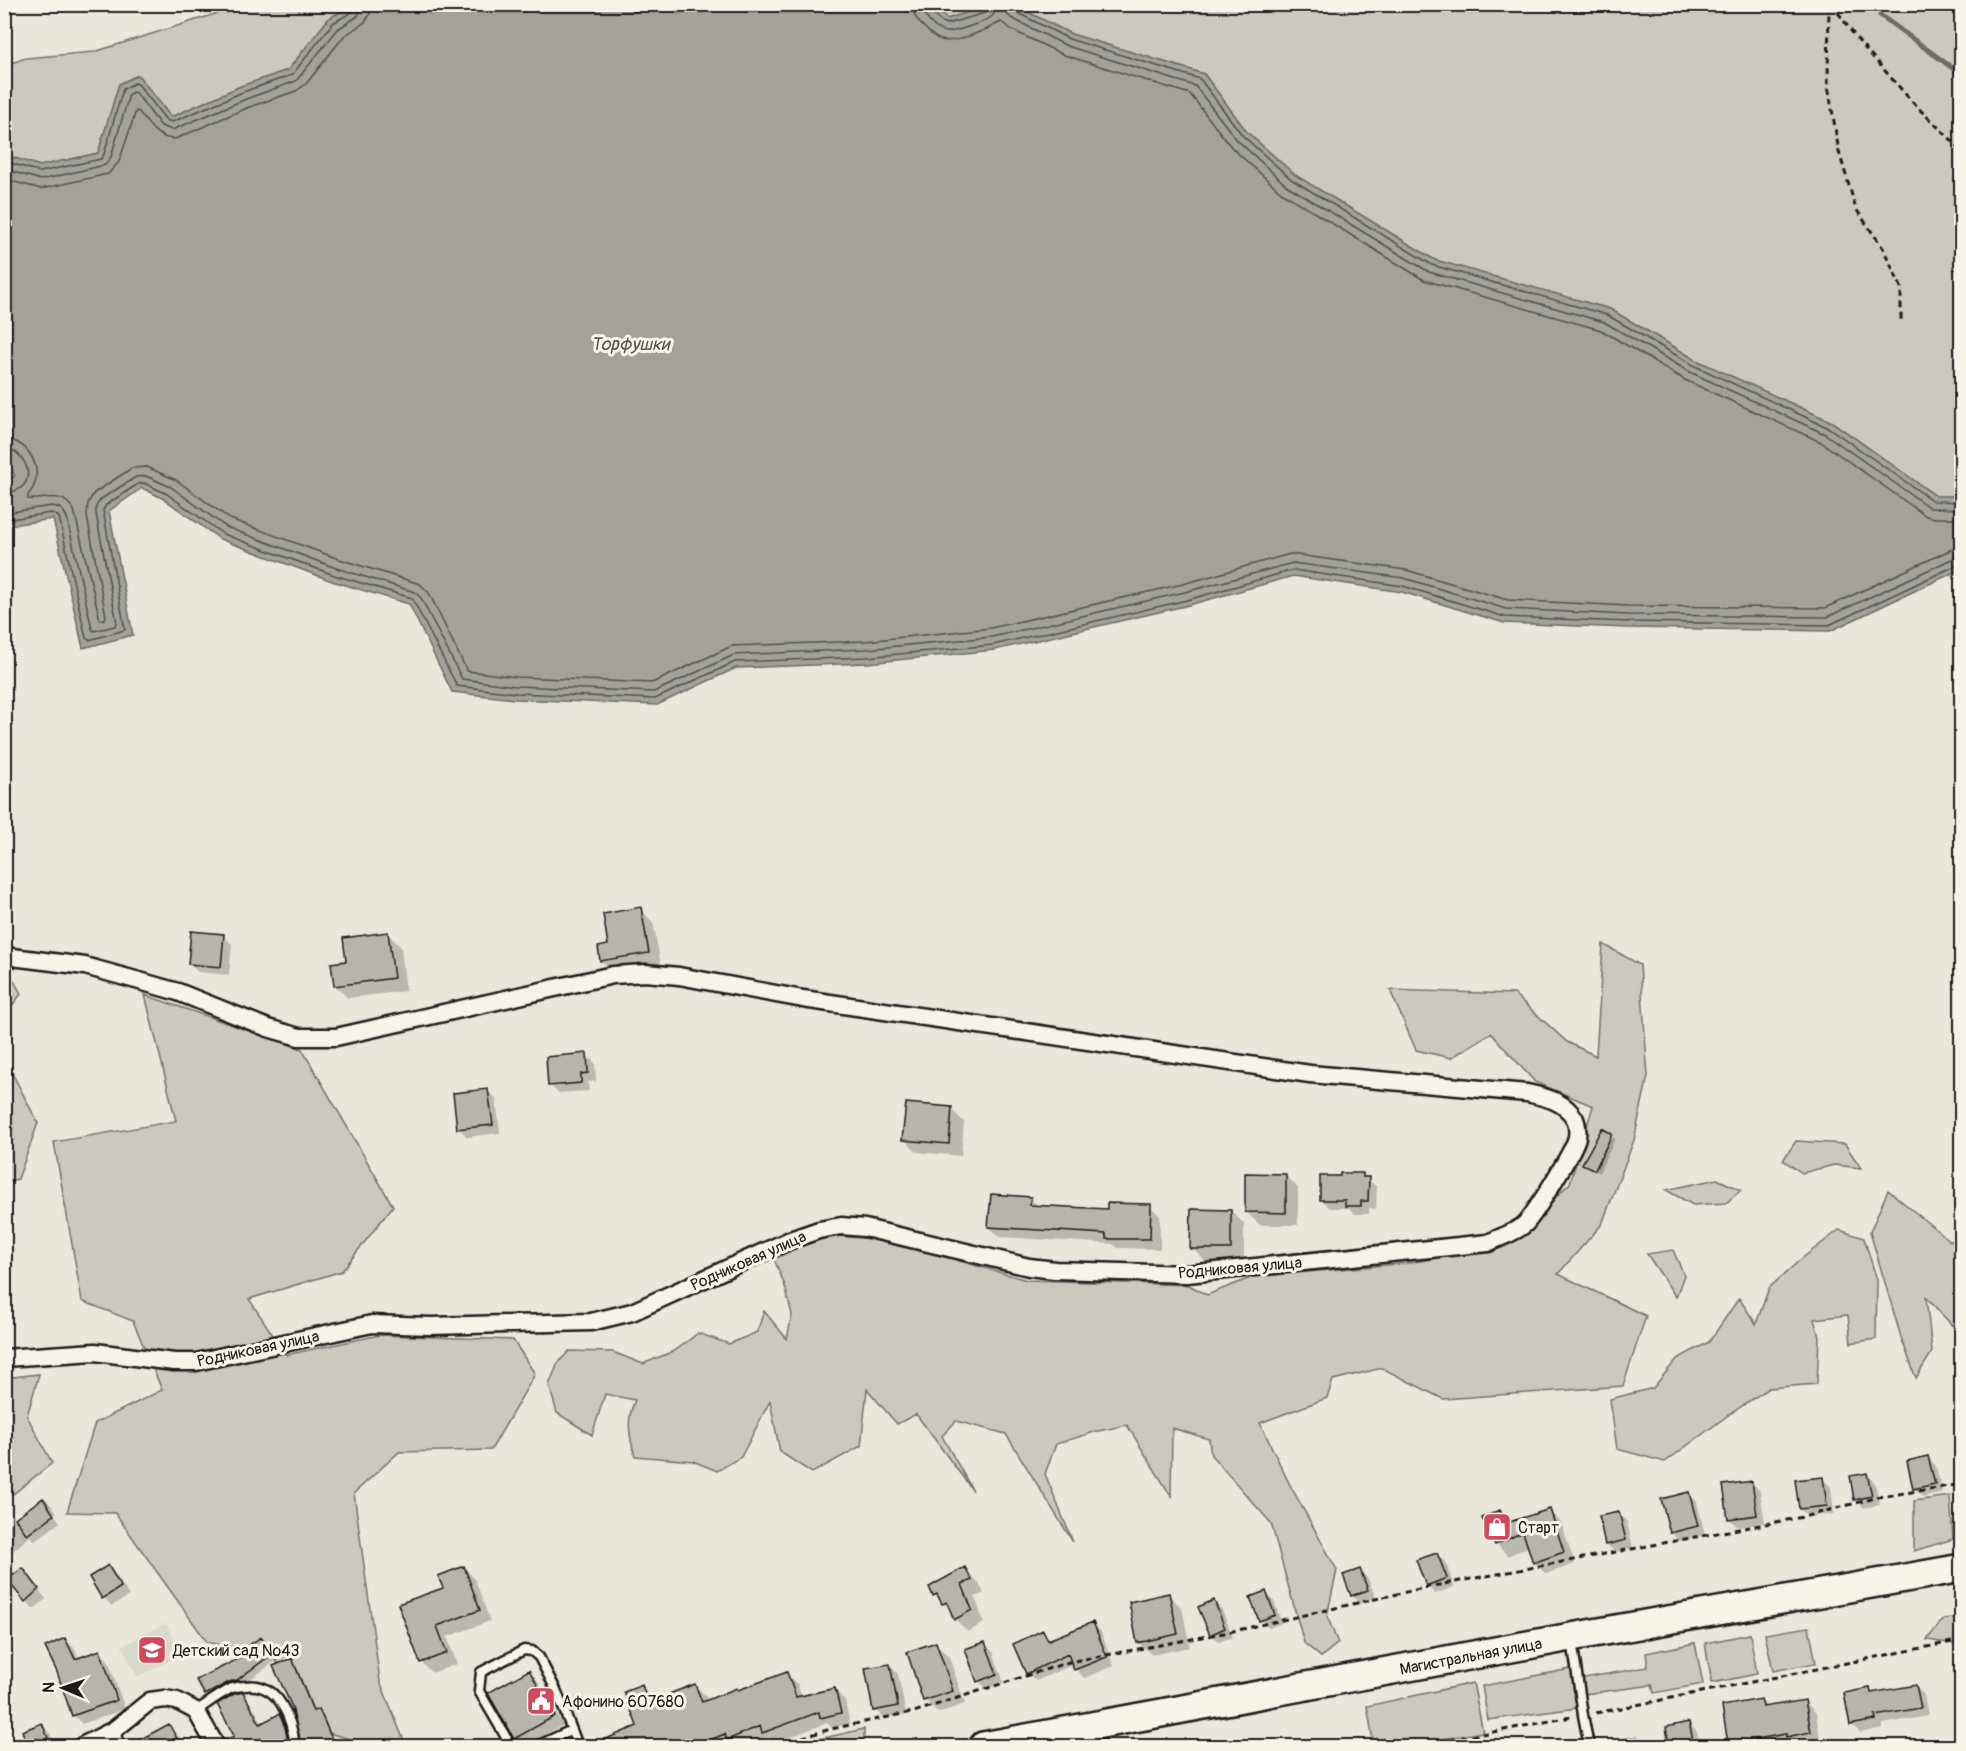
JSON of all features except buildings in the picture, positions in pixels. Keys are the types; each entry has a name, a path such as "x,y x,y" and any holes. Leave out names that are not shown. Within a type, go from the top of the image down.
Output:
{"main road":[{"name":"Магистральная улица","path":"983,1746 1571,1637 1962,1568"}],"street":[{"name":"Родниковая улица","path":"4,956 85,966 134,979 178,992 257,1024 299,1037 336,1037 613,975 645,973 679,976 827,1003 1310,1074 1527,1093 1551,1099 1566,1108 1576,1120 1577,1136 1571,1152 1526,1223 1515,1231 1488,1243 1187,1274 1055,1270 1029,1267 865,1228 841,1226 819,1230 790,1240 632,1312 591,1322 430,1326 372,1324 196,1362 174,1362 95,1352 4,1358"},
{"path":"82,1746 114,1730 150,1701 165,1699 194,1708 216,1746"}],"lane":[{"path":"1571,1637 1589,1746"},
{"path":"511,1746 479,1691 481,1672 524,1650 532,1651 539,1657 556,1690 578,1746"},
{"path":"194,1708 233,1688 251,1685 262,1687 273,1694 287,1712 295,1746"},
{"path":"114,1730 120,1746"},
{"path":"537,1746 572,1730"}],"path":[{"path":"1831,4 1856,38 1916,106 1962,150"},
{"path":"1831,4 1828,85 1839,152 1856,209 1883,248 1901,287 1901,322"},
{"path":"772,1746 840,1726 917,1711 1068,1662 1229,1632 1428,1587 1803,1517 1879,1497 1962,1484"},
{"path":"1420,1746 1962,1640"},
{"path":"803,1737 807,1746"}],"shaded area":[{"path":"244,5 353,5 329,18 288,70 241,86 171,117 138,75 119,84 98,153 40,166 5,155 5,65 26,58 94,52"},
{"path":"932,5 991,5 947,19"},
{"path":"1014,5 1961,5 1961,496 1936,496 1832,422 1696,360 1610,309 1435,260 1295,175 1247,132 1204,74 1071,34"},
{"path":"1603,944 1640,965 1648,1076 1634,1140 1602,1224 1558,1274 1646,1316 1623,1386 1443,1399 1382,1368 1333,1380 1327,1398 1260,1423 1290,1485 1337,1570 1327,1616 1338,1643 1321,1657 1304,1643 1271,1523 1211,1455 1209,1439 1172,1428 1171,1496 1127,1425 1056,1444 1045,1474 1073,1542 1006,1434 956,1421 942,1436 973,1491 916,1414 897,1424 867,1389 861,1446 812,1473 780,1452 770,1401 741,1457 717,1471 693,1461 635,1456 629,1428 630,1414 635,1400 605,1394 592,1435 557,1413 549,1385 558,1363 569,1351 613,1352 643,1364 676,1350 698,1333 729,1344 757,1332 764,1311 787,1339 792,1315 785,1286 774,1259 825,1235 885,1240 1027,1280 1189,1285 1207,1295 1253,1277 1409,1263 1505,1246 1570,1183 1593,1106 1535,1082 1491,1033 1451,1058 1416,1050 1390,990 1514,994 1567,1042 1596,1056"},
{"path":"5,964 21,994 5,1015"},
{"path":"145,995 302,1049 393,1206 342,1271 249,1299 286,1355 380,1335 513,1340 535,1374 491,1450 399,1452 354,1493 380,1681 406,1746 376,1746 321,1731 273,1656 207,1642 115,1513 67,1512 95,1423 162,1390 133,1321 82,1301 54,1142 176,1121"},
{"path":"4,1070 11,1071 38,1123 18,1179 5,1182"},
{"path":"1796,1141 1845,1144 1861,1168 1834,1165 1802,1173 1783,1160"},
{"path":"1717,1179 1741,1190 1726,1203 1693,1205 1666,1190"},
{"path":"1888,1190 1950,1241 1961,1237 1961,1335 1926,1297 1932,1352 1916,1378 1901,1337 1870,1232"},
{"path":"1839,1230 1864,1238 1877,1280 1876,1339 1851,1343 1848,1315 1814,1319 1819,1337 1817,1384 1769,1388 1665,1462 1617,1449 1610,1399 1653,1388 1677,1359 1709,1342 1739,1298 1756,1324 1769,1288"},
{"path":"1673,1250 1684,1275 1676,1297 1647,1254"},
{"path":"39,1374 27,1416 52,1463 13,1494 5,1489 5,1378"},
{"path":"1950,1496 1953,1539 1914,1551 1914,1501"},
{"path":"1961,1617 1961,1645 1927,1640 1943,1619"},
{"name":"Детский сад №43","path":"166,1623 182,1654 137,1677 122,1646"},
{"path":"1809,1627 1816,1663 1773,1671 1765,1634"},
{"path":"1750,1634 1757,1674 1712,1683 1705,1643"},
{"path":"1695,1643 1703,1684 1654,1693 1652,1684 1576,1695 1577,1708 1488,1720 1482,1686 1571,1669 1573,1680 1648,1667 1646,1653"},
{"path":"1473,1683 1483,1732 1402,1746 1374,1746 1367,1706"},
{"path":"864,1729 864,1746 818,1746 819,1739"}],"water":[{"name":"Торфушки","path":"932,4 947,19 991,5 1014,5 1071,34 1204,74 1247,132 1295,175 1435,260 1610,309 1696,360 1832,422 1936,496 1961,496 1961,569 1830,631 1628,628 1504,623 1402,592 1293,576 1189,605 995,650 867,663 736,668 657,705 515,699 452,692 409,604 332,581 220,539 164,499 142,488 109,511 133,635 83,648 53,519 5,526 5,481 15,476 4,457 5,155 40,166 98,153 119,84 138,75 171,117 241,86 288,70 329,18 353,5"}],"waterway":[{"path":"1880,15 1962,75"}],"place":[{"name":"Старт","path":"1497,1527"},
{"name":"Детский сад №43","path":"152,1650"},
{"name":"Афонино 607680","path":"541,1701"}]}
